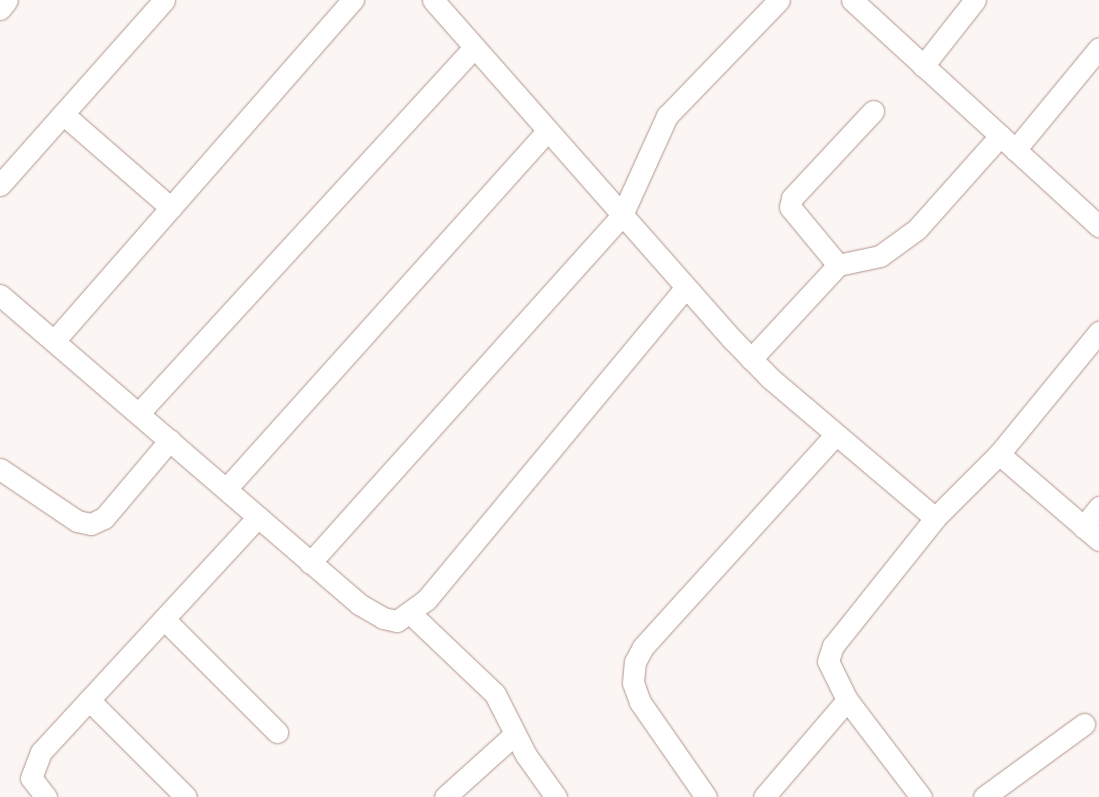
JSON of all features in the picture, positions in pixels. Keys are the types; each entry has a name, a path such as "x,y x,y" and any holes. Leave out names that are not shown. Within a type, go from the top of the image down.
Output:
{"street":[{"path":"0,9 7,0"},
{"path":"0,185 164,0"},
{"path":"54,341 353,0"},
{"path":"433,0 685,288 751,359 835,435 935,518"},
{"path":"310,563 622,215 667,116 779,0"},
{"path":"852,0 1099,226"},
{"path":"923,66 975,0"},
{"path":"139,413 474,47"},
{"path":"1015,150 1099,48"},
{"path":"838,265 790,207 792,198 873,111"},
{"path":"63,114 171,208"},
{"path":"226,489 548,130"},
{"path":"751,359 838,265 880,256 895,248 1000,136"},
{"path":"0,295 139,413 310,563 383,618 398,621 427,599 685,288"},
{"path":"921,797 847,700 828,661 834,646 935,518 999,454 1099,332"},
{"path":"706,797 640,702 632,683 635,662 643,647 835,435"},
{"path":"0,469 77,521 91,524 104,518 170,440"},
{"path":"999,454 1099,540"},
{"path":"1083,527 1099,507"},
{"path":"46,797 31,778 32,765 89,700 258,517"},
{"path":"410,613 482,679 507,713 515,734 556,797"},
{"path":"164,619 277,732"},
{"path":"89,700 186,797"},
{"path":"764,797 847,700"},
{"path":"984,797 1084,724"},
{"path":"445,797 515,734"}]}
